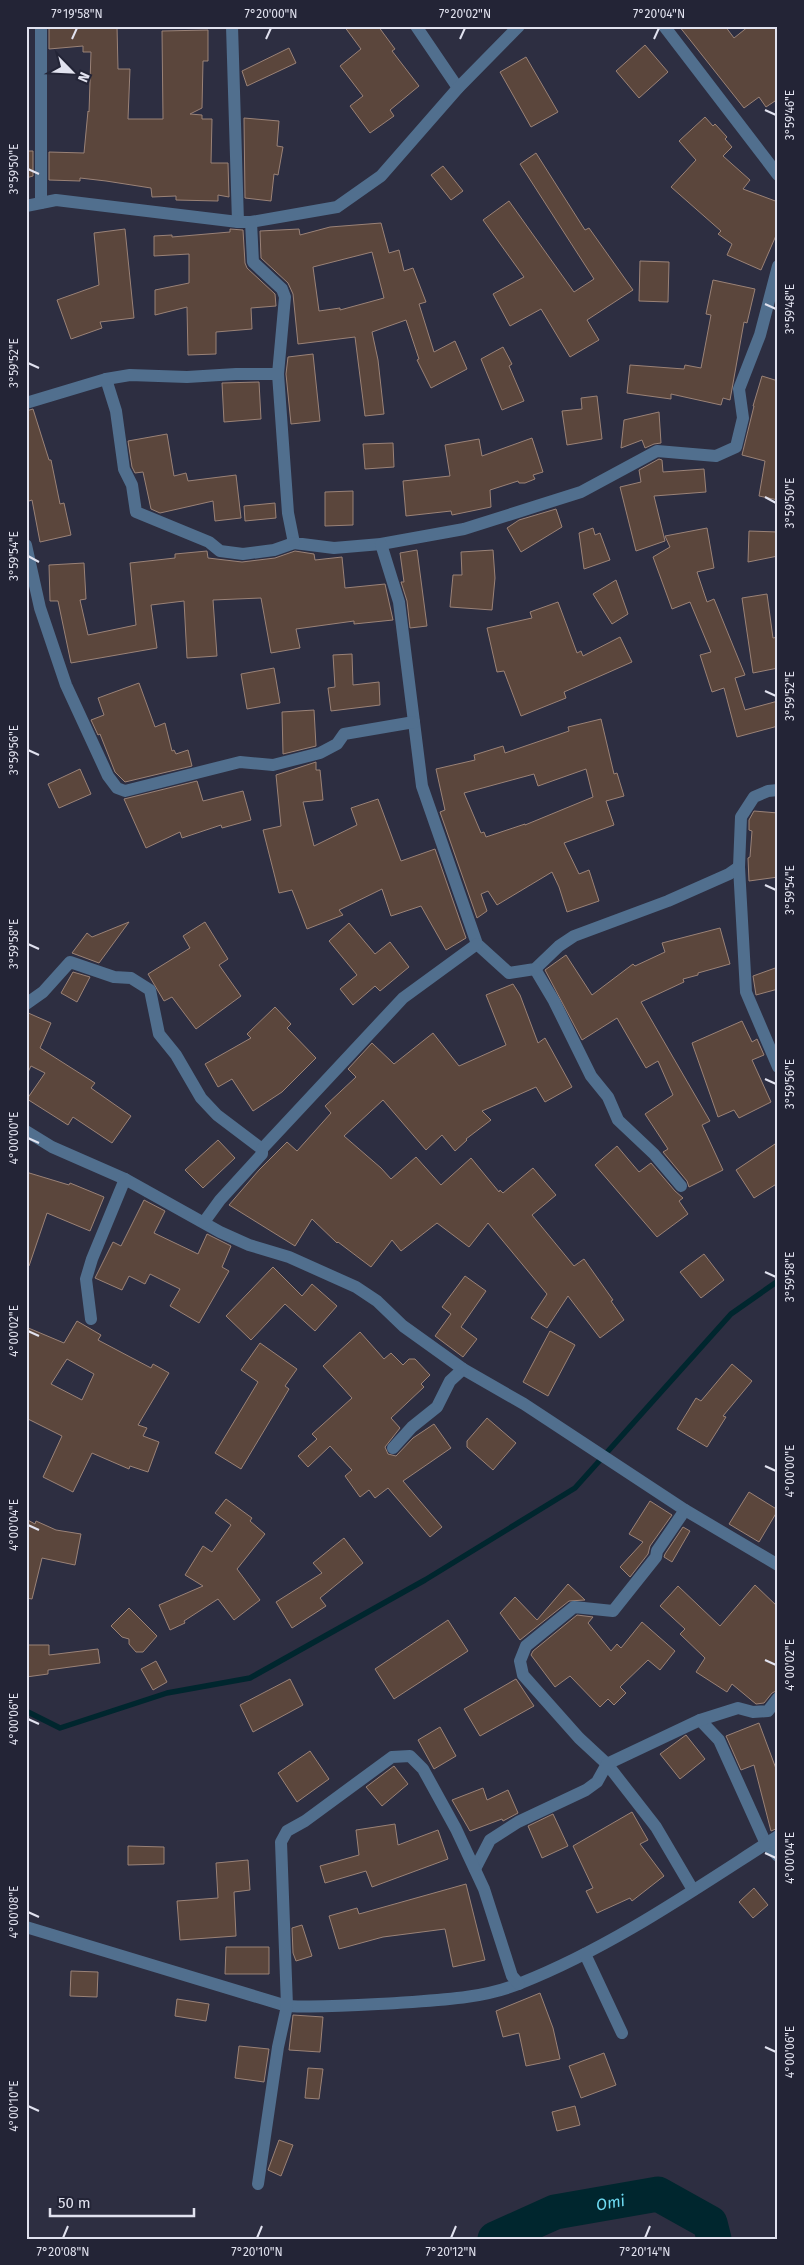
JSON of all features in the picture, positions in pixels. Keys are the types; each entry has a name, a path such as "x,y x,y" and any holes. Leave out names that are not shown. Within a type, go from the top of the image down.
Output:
{"street":[{"path":"41,26 41,203"},
{"path":"232,26 238,222"},
{"path":"416,26 458,88"},
{"path":"26,206 56,200 238,222 251,222 337,207 381,176 458,88 519,26"},
{"path":"664,26 778,175"},
{"path":"251,222 253,262 282,289 285,297 278,374 288,514 294,543"},
{"path":"106,379 116,411 124,469 132,485 136,512 209,542 220,551 243,554 274,550 294,543 334,548 381,544 464,528 581,492 657,451 716,456 736,447 743,418 739,389 760,335 778,266"},
{"path":"26,403 106,379 130,375 187,377 278,374"},
{"path":"381,544 398,602 422,786 478,944 509,973 535,969 559,946 574,936 668,901 734,870"},
{"path":"26,545 40,608 66,685 108,776 117,788 125,791 240,762 273,765 320,753 337,744 344,734 414,722"},
{"path":"778,790 768,791 754,797 741,817 734,870 742,884 740,904 746,992 778,1067"},
{"path":"204,1222 220,1200 262,1154 262,1149 403,998 478,944"},
{"path":"26,1004 44,992 70,962 114,977 132,978 141,983 150,990 159,1034 176,1055 201,1098 216,1115 262,1149"},
{"path":"535,969 554,1001 591,1076 608,1097 618,1120 654,1154 681,1186"},
{"path":"26,1144 28,1131 52,1147 125,1179 220,1232 249,1245 289,1257 356,1287 377,1301 403,1326 463,1369 524,1404 685,1510 778,1565"},
{"path":"92,1320 86,1280 92,1259 125,1179"},
{"path":"394,1448 412,1427 437,1407 450,1381 463,1369"},
{"path":"685,1510 657,1551 656,1557 613,1611 574,1607 526,1646 520,1661 523,1675 579,1738 607,1764 656,1827 693,1890"},
{"path":"475,1869 490,1840 518,1822 586,1790 597,1782 607,1764 700,1720 738,1708 753,1712 768,1710 778,1698"},
{"path":"700,1720 719,1740 766,1844 778,1856"},
{"path":"258,2184 278,2047 287,2006 281,1842 287,1831 305,1821 392,1757 410,1756 423,1769 475,1869 484,1889 512,1976 519,1984"},
{"path":"26,1927 287,2006 319,2008 464,1998 519,1984 586,1954 778,1836"},
{"path":"586,1954 622,2033"}],"building":[{"path":"49,26 117,26 118,69 130,69 128,119 163,119 162,31 208,30 208,61 203,61 202,108 190,114 202,115 202,119 212,119 211,163 228,163 229,197 218,195 218,201 176,200 176,196 152,197 151,188 80,178 80,181 49,180 49,152 84,153 89,112 91,52 83,52 83,46 49,49"},
{"path":"344,26 378,26 395,49 392,51 419,86 390,110 394,116 370,133 350,106 363,96 340,66 361,49"},
{"path":"679,26 725,26 734,38 749,26 778,26 778,99 766,107 759,97 744,108"},
{"path":"645,45 668,72 639,98 616,71"},
{"path":"289,48 296,63 247,86 242,71"},
{"path":"526,57 558,112 531,127 500,72"},
{"path":"705,117 713,126 715,124 727,137 725,139 732,147 723,156 750,180 743,189 778,202 778,231 761,270 727,255 732,244 718,234 721,231 671,187 696,160 679,141"},
{"path":"244,118 279,121 277,146 283,147 278,175 274,174 271,201 245,198"},
{"path":"26,151 33,151 33,176 26,178"},
{"path":"536,153 585,230 589,228 633,290 587,320 599,340 570,357 541,309 510,326 493,294 524,277 483,220 509,201 574,292 594,279 520,164"},
{"path":"443,166 463,191 451,200 431,175"},
{"path":"381,223 389,253 399,250 404,271 413,268 426,302 419,304 434,352 455,341 467,369 431,388 417,360 419,359 406,320 372,332 378,360 384,414 365,416 355,337 298,344 293,294 288,283 261,258 260,231 299,229 300,235 330,227","holes":["372,252 384,298 340,310 340,308 319,311 313,267"]},
{"path":"125,229 134,318 100,322 102,328 71,339 57,300 99,285 94,233"},
{"path":"230,229 243,230 247,268 275,294 276,306 251,308 252,329 216,332 216,354 188,355 187,307 155,315 155,290 189,283 189,254 154,256 154,236 172,235 172,237 230,232"},
{"path":"640,261 669,262 668,302 639,301"},
{"path":"713,280 755,289 747,323 744,322 730,400 723,398 721,405 671,394 671,399 627,393 630,365 684,369 685,365 701,368 711,315 706,314"},
{"path":"503,347 512,364 509,366 524,401 502,410 481,359"},
{"path":"313,354 320,421 291,424 286,374 288,357"},
{"path":"762,376 778,381 778,500 759,496 765,461 742,455"},
{"path":"259,382 261,419 224,422 222,383"},
{"path":"597,396 602,439 567,445 562,411 582,409 581,398"},
{"path":"33,409 49,460 51,460 60,504 64,503 71,535 40,542 32,500 26,502 26,411"},
{"path":"659,412 661,443 645,448 642,440 621,448 624,420"},
{"path":"167,434 174,476 186,473 188,481 236,475 241,518 215,521 213,501 160,513 151,509 143,472 135,473 132,467 128,441"},
{"path":"532,438 543,472 533,475 535,479 525,483 519,483 518,481 490,490 491,507 452,515 451,511 406,516 403,481 450,476 445,445 479,439 482,456"},
{"path":"393,443 394,467 365,469 363,444"},
{"path":"659,459 662,460 663,472 704,469 706,492 654,496 665,541 636,551 620,487 641,482 639,470"},
{"path":"353,491 353,525 325,526 325,492"},
{"path":"275,503 276,518 245,521 244,506"},
{"path":"556,509 562,527 521,552 507,528 519,520"},
{"path":"593,528 595,535 600,533 610,560 584,569 579,533"},
{"path":"707,528 714,568 697,572 707,602 714,599 745,675 735,678 745,710 778,701 778,726 737,737 724,688 712,692 700,655 711,652 690,602 672,609 653,557 670,547 665,536"},
{"path":"749,531 778,532 778,556 748,562"},
{"path":"417,550 427,626 410,628 407,601 401,582 404,582 400,553"},
{"path":"493,550 495,578 492,610 450,607 453,575 462,575 461,552"},
{"path":"207,551 208,558 242,562 275,558 295,551 314,554 315,560 342,557 345,588 385,584 393,620 354,624 354,621 296,629 300,648 271,653 261,598 213,600 217,656 187,658 184,601 151,605 157,648 71,663 58,601 50,601 49,565 84,563 86,599 80,600 88,635 136,625 130,563 175,558 175,554"},
{"path":"616,580 628,614 612,624 593,594"},
{"path":"767,594 773,638 778,637 778,668 753,673 742,598"},
{"path":"558,602 577,653 581,651 583,656 620,637 632,662 564,692 566,698 521,716 504,671 497,672 487,628 532,618 530,612"},
{"path":"352,654 353,685 379,682 380,705 331,711 328,688 335,687 333,655"},
{"path":"274,668 280,703 247,709 241,674"},
{"path":"139,683 155,727 165,723 172,751 174,750 176,754 188,750 192,766 125,782 115,772 100,734 98,735 91,720 104,715 98,698"},
{"path":"314,710 316,746 283,754 282,712"},
{"path":"601,719 614,774 617,773 624,796 606,801 614,825 564,843 579,874 589,870 599,901 567,912 552,872 497,905 488,891 481,894 487,911 477,918 440,812 445,810 436,769 475,760 474,755 503,746 505,753 569,731 568,727","holes":["586,769 593,797 525,825 486,837 484,832 481,833 464,793 534,774 538,786"]},
{"path":"316,762 316,770 320,770 323,800 303,802 314,846 357,825 351,808 378,799 401,861 435,849 466,938 446,950 421,906 391,916 382,889 339,910 343,915 307,929 292,890 279,893 263,830 281,826 276,775"},
{"path":"80,769 91,794 59,808 48,784"},
{"path":"197,781 203,801 243,791 251,820 222,828 221,825 182,838 180,832 146,848 124,799"},
{"path":"754,811 778,813 778,877 749,881 748,858 750,857 752,831 749,830 749,820"},
{"path":"129,922 99,963 72,953 87,933 92,937"},
{"path":"205,922 228,959 219,965 241,996 196,1029 172,997 164,1001 148,974 190,948 183,936"},
{"path":"349,923 375,954 390,942 409,967 380,991 375,986 353,1005 340,989 357,975 329,941"},
{"path":"720,928 730,964 683,979 684,982 641,1002 710,1121 702,1125 723,1170 689,1187 687,1181 663,1152 668,1149 645,1114 673,1095 658,1061 646,1068 617,1018 582,1040 545,970 566,955 592,995 633,964 635,966 665,952 662,943"},
{"path":"778,967 778,989 756,995 753,976"},
{"path":"73,972 90,977 77,1002 61,993"},
{"path":"513,984 520,995 538,1043 545,1038 572,1087 545,1102 536,1087 482,1111 491,1120 466,1139 455,1151 442,1135 426,1150 383,1100 344,1136 391,1179 416,1157 441,1185 471,1158 499,1192 500,1190 503,1193 533,1168 556,1195 532,1215 574,1266 584,1259 613,1300 611,1301 624,1320 600,1338 568,1296 547,1328 531,1318 547,1294 488,1223 469,1247 437,1223 401,1251 392,1240 371,1267 337,1243 312,1219 295,1246 229,1205 259,1170 287,1142 297,1151 331,1113 325,1106 356,1077 348,1069 372,1043 394,1064 433,1033 459,1066 506,1045 486,995"},
{"path":"275,1007 291,1024 287,1028 316,1058 282,1092 253,1111 232,1079 218,1087 205,1064 251,1038 247,1034"},
{"path":"26,1012 51,1023 40,1048 95,1083 91,1088 131,1116 112,1143 73,1117 68,1125 27,1099 45,1073 31,1066 26,1076"},
{"path":"742,1021 752,1042 757,1039 764,1055 752,1060 771,1102 739,1118 734,1110 718,1117 692,1043"},
{"path":"218,1140 235,1158 203,1188 185,1170"},
{"path":"778,1142 778,1183 754,1198 736,1170"},
{"path":"617,1146 639,1172 651,1163 683,1198 679,1201 688,1214 657,1237 595,1165"},
{"path":"26,1172 69,1185 70,1183 104,1197 90,1231 47,1213 29,1266 26,1266"},
{"path":"144,1200 165,1211 154,1233 198,1254 207,1234 231,1246 222,1267 229,1271 199,1323 170,1306 180,1289 150,1274 145,1284 129,1276 122,1290 95,1278 113,1242 121,1246"},
{"path":"704,1254 724,1280 701,1298 680,1272"},
{"path":"273,1267 302,1296 312,1284 337,1306 315,1331 285,1304 251,1340 226,1316"},
{"path":"465,1276 486,1291 461,1327 477,1339 463,1357 435,1336 451,1314 442,1307"},
{"path":"77,1321 101,1335 98,1340 151,1368 153,1364 169,1373 138,1425 147,1428 143,1436 159,1442 148,1472 130,1466 129,1469 92,1453 73,1492 43,1477 62,1436 26,1418 26,1327 64,1343","holes":["67,1359 94,1374 82,1400 51,1384"]},
{"path":"550,1331 575,1345 548,1396 523,1382"},
{"path":"360,1332 384,1359 391,1353 403,1365 409,1359 415,1359 430,1375 421,1384 424,1387 391,1418 400,1428 385,1447 388,1454 396,1456 413,1438 434,1424 451,1448 403,1481 442,1527 430,1537 388,1488 375,1498 369,1490 360,1497 345,1476 352,1470 330,1446 308,1467 298,1456 317,1439 312,1434 352,1398 323,1366"},
{"path":"260,1343 297,1369 285,1386 289,1389 241,1469 215,1453 258,1382 241,1370"},
{"path":"732,1364 752,1381 723,1416 726,1417 707,1447 677,1429 696,1398 701,1401"},
{"path":"487,1418 516,1443 493,1470 467,1447 467,1441"},
{"path":"749,1492 778,1510 759,1542 729,1524"},
{"path":"226,1499 252,1518 250,1521 265,1534 237,1569 260,1600 234,1620 218,1599 184,1621 185,1623 170,1630 159,1605 203,1586 185,1575 203,1546 212,1552 231,1525 215,1513"},
{"path":"650,1501 672,1515 650,1546 648,1554 630,1577 620,1567 643,1542 629,1534"},
{"path":"26,1519 35,1524 36,1521 56,1530 81,1534 75,1565 42,1558 32,1599 26,1598"},
{"path":"683,1527 690,1531 672,1562 664,1557"},
{"path":"344,1538 363,1563 320,1598 326,1606 292,1628 276,1602 322,1573 313,1563"},
{"path":"568,1584 585,1600 569,1601 520,1640 500,1613 515,1597 537,1620"},
{"path":"755,1585 778,1607 778,1690 772,1693 764,1703 756,1704 732,1684 727,1692 696,1672 705,1658 680,1634 685,1629 660,1606 678,1586 720,1626"},
{"path":"129,1608 157,1636 143,1652 136,1652 129,1644 129,1639 122,1637 111,1626"},
{"path":"577,1615 593,1617 588,1623 611,1651 617,1644 621,1648 642,1622 675,1651 660,1670 648,1660 620,1687 626,1693 614,1705 608,1699 600,1707 570,1676 555,1687 531,1655 533,1651"},
{"path":"448,1620 468,1651 394,1699 375,1669"},
{"path":"26,1645 49,1645 49,1655 98,1649 100,1663 48,1670 48,1674 26,1677"},
{"path":"156,1661 167,1682 153,1690 141,1669"},
{"path":"290,1679 303,1705 253,1732 240,1705"},
{"path":"516,1679 534,1706 480,1736 464,1709"},
{"path":"759,1723 778,1774 778,1828 771,1831 754,1765 741,1770 726,1736"},
{"path":"440,1727 456,1756 434,1769 418,1740"},
{"path":"686,1735 705,1759 680,1779 660,1754"},
{"path":"310,1751 329,1779 297,1802 278,1773"},
{"path":"394,1766 408,1784 382,1806 366,1787"},
{"path":"483,1788 487,1800 508,1790 518,1813 503,1821 502,1819 470,1831 452,1800"},
{"path":"632,1812 648,1840 640,1844 664,1876 632,1901 630,1898 597,1913 586,1891 593,1888 573,1846"},
{"path":"553,1814 568,1846 542,1858 528,1826"},
{"path":"395,1824 398,1845 438,1830 448,1859 372,1887 366,1871 325,1883 320,1866 359,1855 356,1830"},
{"path":"128,1846 164,1847 164,1864 128,1865"},
{"path":"248,1860 250,1890 234,1892 236,1936 180,1940 177,1901 218,1898 216,1863"},
{"path":"466,1884 485,1960 453,1967 445,1929 383,1937 339,1949 329,1916 357,1908 359,1914"},
{"path":"754,1888 768,1905 753,1918 739,1902"},
{"path":"302,1925 312,1956 296,1961 293,1953 292,1928"},
{"path":"226,1947 269,1947 269,1974 225,1974"},
{"path":"71,1971 98,1972 97,1997 70,1996"},
{"path":"540,1993 553,2028 560,2059 526,2066 519,2033 503,2037 496,2011"},
{"path":"177,1999 209,2004 206,2021 175,2016"},
{"path":"293,2015 323,2017 320,2052 289,2050"},
{"path":"239,2046 269,2049 264,2082 235,2078"},
{"path":"604,2053 616,2085 581,2098 569,2066"},
{"path":"308,2068 323,2069 319,2099 305,2098"},
{"path":"575,2106 580,2125 557,2131 552,2112"},
{"path":"279,2140 293,2145 281,2176 268,2170"}],"waterway":[{"path":"26,1711 60,1728 167,1693 250,1678 425,1580 575,1488 731,1314 778,1281"},
{"name":"Omi","path":"495,2239 555,2212 658,2194 710,2223 714,2239"}]}
